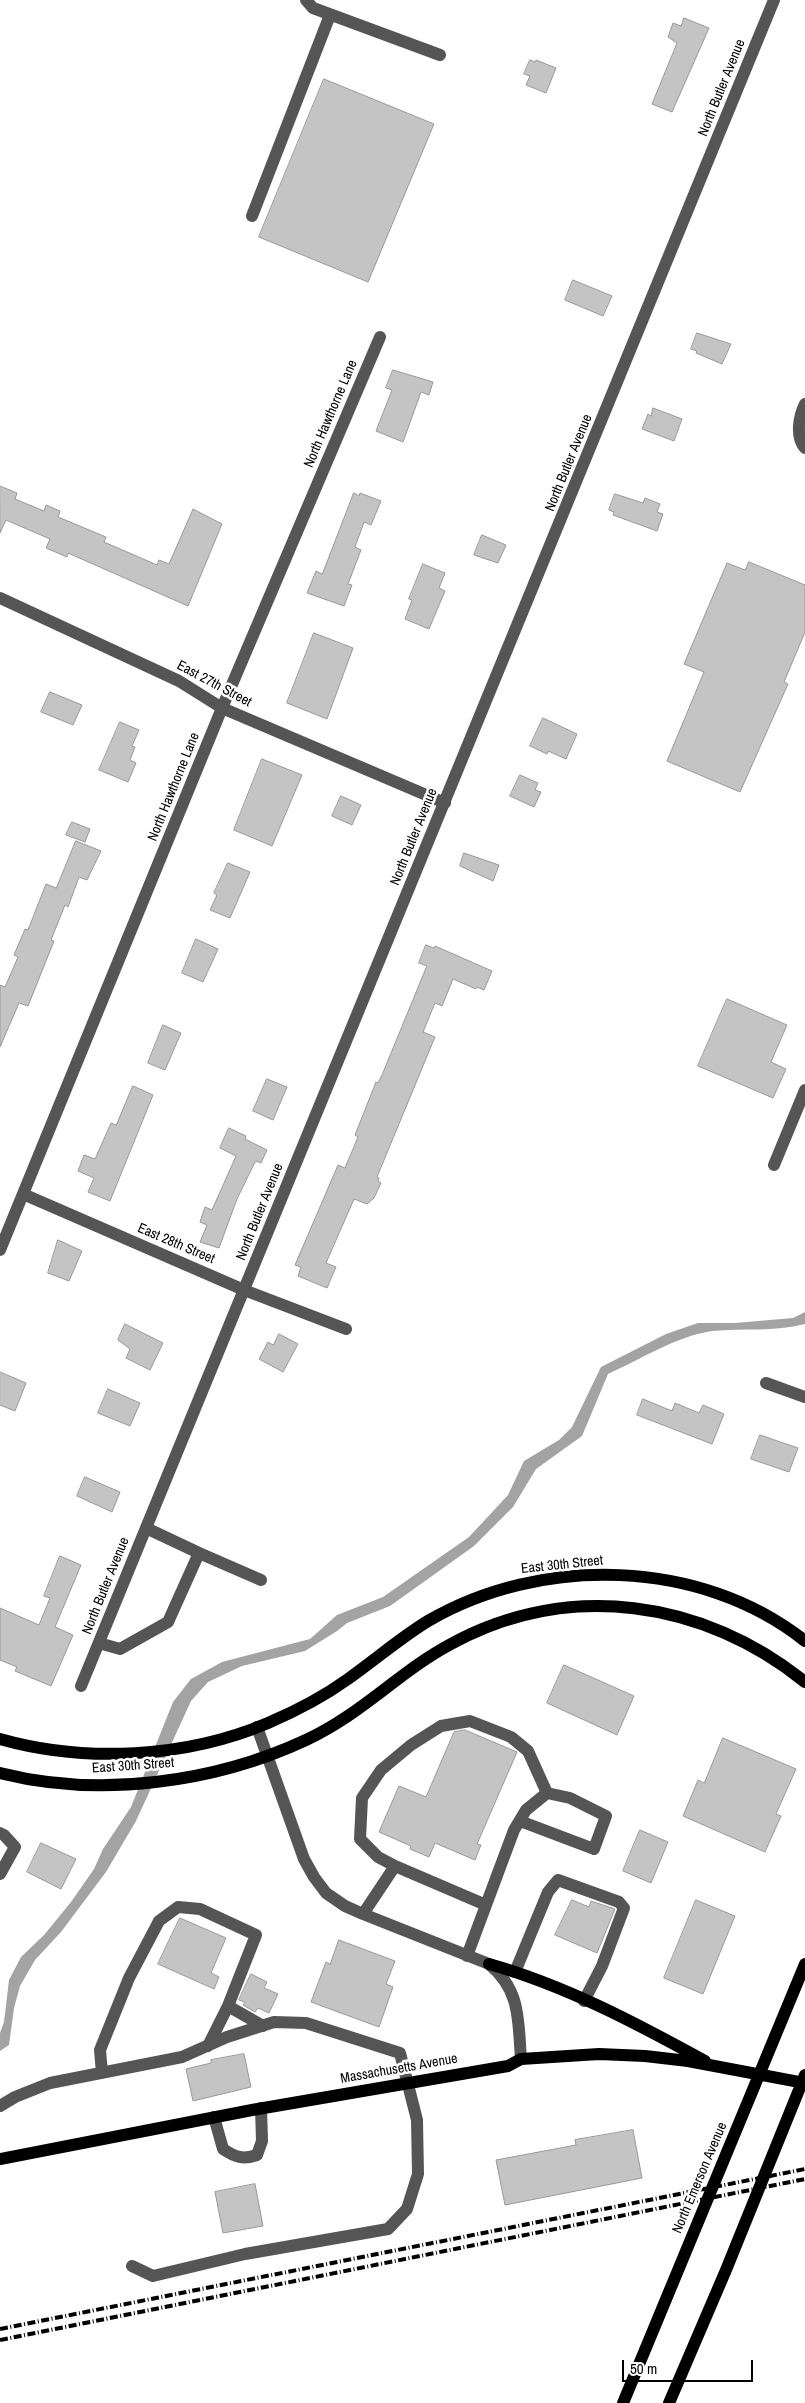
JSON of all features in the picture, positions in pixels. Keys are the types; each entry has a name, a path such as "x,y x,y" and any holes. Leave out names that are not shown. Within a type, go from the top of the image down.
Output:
{"main road":[{"name":"East 30th Street","path":"0,1739 50,1750 98,1753 146,1751 188,1745 257,1727 293,1712 325,1694 401,1639 454,1607 514,1585 547,1579 610,1575 640,1577 675,1583 741,1604 770,1619 805,1641"},
{"name":"East 30th Street","path":"0,1774 40,1781 88,1784 174,1779 266,1756 305,1741 359,1710 431,1656 458,1640 507,1620 568,1608 637,1608 688,1618 734,1636 756,1648 782,1664 805,1682"},
{"path":"489,1964 514,1972 618,2015 718,2068"},
{"name":"North Emerson Avenue","path":"622,2403 805,1964"},
{"name":"Massachusetts Avenue","path":"0,2159 261,2108 508,2066 521,2059 599,2054 645,2056 668,2058 805,2083"},
{"path":"669,2403 726,2270 805,2075"}],"street":[{"path":"306,0 313,8 330,15 440,55"},
{"name":"North Butler Avenue","path":"81,1686 774,0"},
{"path":"252,216 330,15"},
{"name":"North Hawthorne Lane","path":"0,1250 222,708 380,337"},
{"path":"805,404 799,416 801,443 805,448"},
{"name":"East 27th Street","path":"0,598 178,681 222,708 444,804"},
{"path":"774,1166 805,1090"},
{"name":"East 28th Street","path":"23,1194 244,1290 346,1329"},
{"path":"766,1383 805,1397"},
{"path":"146,1528 260,1580"},
{"path":"99,1643 120,1649 168,1622 199,1553"},
{"path":"486,1905 378,1857 360,1839 362,1798 381,1770 411,1745 441,1726 470,1721 511,1737 528,1750 547,1793"},
{"path":"257,1727 304,1859 326,1893 345,1906 362,1914 489,1964 503,1977 511,1991 518,2015 521,2059"},
{"path":"467,1956 520,1821 526,1810 547,1793"},
{"path":"520,1821 594,1848 606,1816 570,1798 547,1793"},
{"path":"0,1833 15,1847 0,1874"},
{"path":"362,1914 395,1866"},
{"path":"514,1972 548,1892 558,1880 618,1902 624,1908 602,1966 584,2001"},
{"path":"102,2073 100,2050 129,1978 159,1921 178,1907 200,1909 256,1935 228,2006 208,2046"},
{"path":"228,2006 263,2026"},
{"path":"0,2106 14,2097 50,2083 182,2057 274,2022 306,2022 400,2053 417,2120 418,2174 407,2209 388,2229 245,2254 154,2276 132,2266"},
{"path":"214,2117 223,2149 234,2156 246,2159 257,2155 262,2141 261,2108"}],"shaded area":[{"path":"805,1312 805,1324 782,1328 724,1330 699,1334 672,1343 608,1374 582,1436 536,1469 513,1507 474,1546 390,1606 347,1623 305,1651 242,1666 208,1682 191,1701 136,1821 106,1872 61,1932 35,1960 20,1986 14,2008 9,2045 0,2051 0,2033 4,2022 9,1980 21,1957 44,1935 71,1902 94,1869 103,1849 131,1807 173,1702 191,1679 222,1662 310,1639 337,1615 383,1597 469,1537 508,1495 524,1461 559,1440 572,1427 601,1367 666,1334 698,1323 735,1323 793,1318"}],"building":[{"path":"684,18 709,28 672,112 652,104 677,43 668,37 673,23 681,26"},
{"path":"530,60 535,62 536,60 556,68 546,93 526,85 530,76 524,74"},
{"path":"324,79 434,124 368,282 259,237"},
{"path":"573,280 612,296 603,316 565,300"},
{"path":"697,333 731,344 722,364 691,349"},
{"path":"393,370 433,382 429,395 421,392 403,442 376,431 392,390 386,388"},
{"path":"653,408 682,419 674,441 642,429 648,414 651,416"},
{"path":"0,486 17,493 15,499 44,511 46,505 60,511 58,517 106,537 104,542 157,565 159,560 169,564 193,509 222,524 188,606 68,553 67,557 46,548 50,539 6,520 0,533"},
{"path":"354,493 359,496 360,493 381,501 371,525 364,522 355,547 361,550 348,584 352,585 344,606 307,593 316,571 322,574"},
{"path":"615,494 643,503 645,498 660,504 657,512 663,514 657,531 613,515 614,512 609,510"},
{"path":"482,535 506,545 498,563 474,555"},
{"path":"749,562 805,585 805,632 784,682 788,684 740,792 667,761 704,672 684,664 727,563 745,570"},
{"path":"423,564 445,573 439,588 445,591 429,629 405,619 412,600 409,599"},
{"path":"314,633 353,648 327,719 287,703"},
{"path":"50,692 82,705 73,725 41,712"},
{"path":"543,718 577,734 566,759 548,751 547,754 530,746"},
{"path":"120,722 139,730 132,746 135,747 130,760 136,763 128,782 99,770"},
{"path":"262,759 302,775 272,846 234,830"},
{"path":"520,775 538,783 535,790 541,792 534,807 510,796"},
{"path":"341,796 361,805 352,825 332,816"},
{"path":"72,822 90,829 85,842 66,835"},
{"path":"76,841 101,851 87,880 79,877 68,907 65,905 51,940 54,941 28,1006 19,1003 0,1047 0,985 5,987 18,957 14,955 25,929 28,930 46,884 56,888"},
{"path":"464,853 499,865 493,881 460,866"},
{"path":"228,863 250,872 230,918 210,910 217,895 214,893"},
{"path":"196,939 218,949 203,982 182,973"},
{"path":"426,945 434,948 435,946 492,971 484,990 477,987 476,989 453,979 442,1006 435,1003 423,1032 435,1037 377,1177 381,1183 374,1198 367,1204 354,1199 326,1263 336,1267 327,1288 298,1276 301,1267 295,1265 338,1165 345,1168 358,1137 355,1135 376,1082 378,1083 382,1075 427,966 419,963"},
{"path":"727,999 787,1025 771,1062 786,1069 773,1098 698,1066"},
{"path":"163,1025 181,1033 165,1070 148,1063"},
{"path":"267,1079 287,1087 273,1120 253,1111"},
{"path":"133,1086 153,1095 110,1201 88,1192 94,1178 78,1171 84,1155 95,1159 111,1123 116,1125"},
{"path":"229,1128 246,1136 245,1139 267,1150 261,1163 256,1161 254,1164 237,1199 219,1248 200,1242 207,1225 200,1222 205,1207 212,1210 236,1156 220,1148"},
{"path":"58,1240 82,1251 69,1281 48,1273"},
{"path":"125,1324 163,1343 150,1370 126,1358 130,1349 118,1340"},
{"path":"279,1334 298,1344 283,1372 259,1359 268,1342 273,1345"},
{"path":"0,1372 26,1383 15,1411 0,1405"},
{"path":"108,1389 140,1403 130,1426 98,1413"},
{"path":"643,1399 672,1411 675,1403 699,1413 703,1405 724,1414 712,1444 637,1415"},
{"path":"760,1435 798,1448 789,1472 751,1459"},
{"path":"85,1477 120,1492 112,1512 77,1496"},
{"path":"60,1556 81,1565 55,1627 73,1635 51,1686 15,1671 17,1667 0,1660 0,1608 39,1625 50,1598 44,1596"},
{"path":"564,1665 634,1696 617,1735 547,1703"},
{"path":"465,1730 517,1752 477,1844 481,1845 475,1860 435,1843 429,1857 410,1849 411,1846 379,1832 399,1786 426,1797 454,1732"},
{"path":"723,1738 796,1769 776,1814 781,1816 765,1852 683,1816 698,1780 704,1783"},
{"path":"640,1830 668,1842 651,1883 623,1871"},
{"path":"41,1843 76,1859 61,1889 27,1872"},
{"path":"572,1900 589,1907 591,1901 615,1909 597,1953 555,1935"},
{"path":"696,1900 735,1916 703,1994 664,1978"},
{"path":"180,1918 226,1938 211,1973 219,1977 214,1989 158,1964"},
{"path":"339,1940 395,1961 386,1984 393,1987 379,2027 311,2002 326,1962 330,1964"},
{"path":"251,1974 267,1982 264,1988 278,1994 269,2013 258,2008 255,2012 243,2005 245,2002 239,2000"},
{"path":"244,2054 251,2087 193,2101 186,2069 211,2063 211,2060"},
{"path":"633,2130 642,2178 505,2205 496,2160 576,2145 575,2140"},
{"path":"255,2184 263,2226 223,2233 215,2192"}],"railway":[{"path":"0,2329 805,2169"},
{"path":"0,2340 805,2179"}]}
